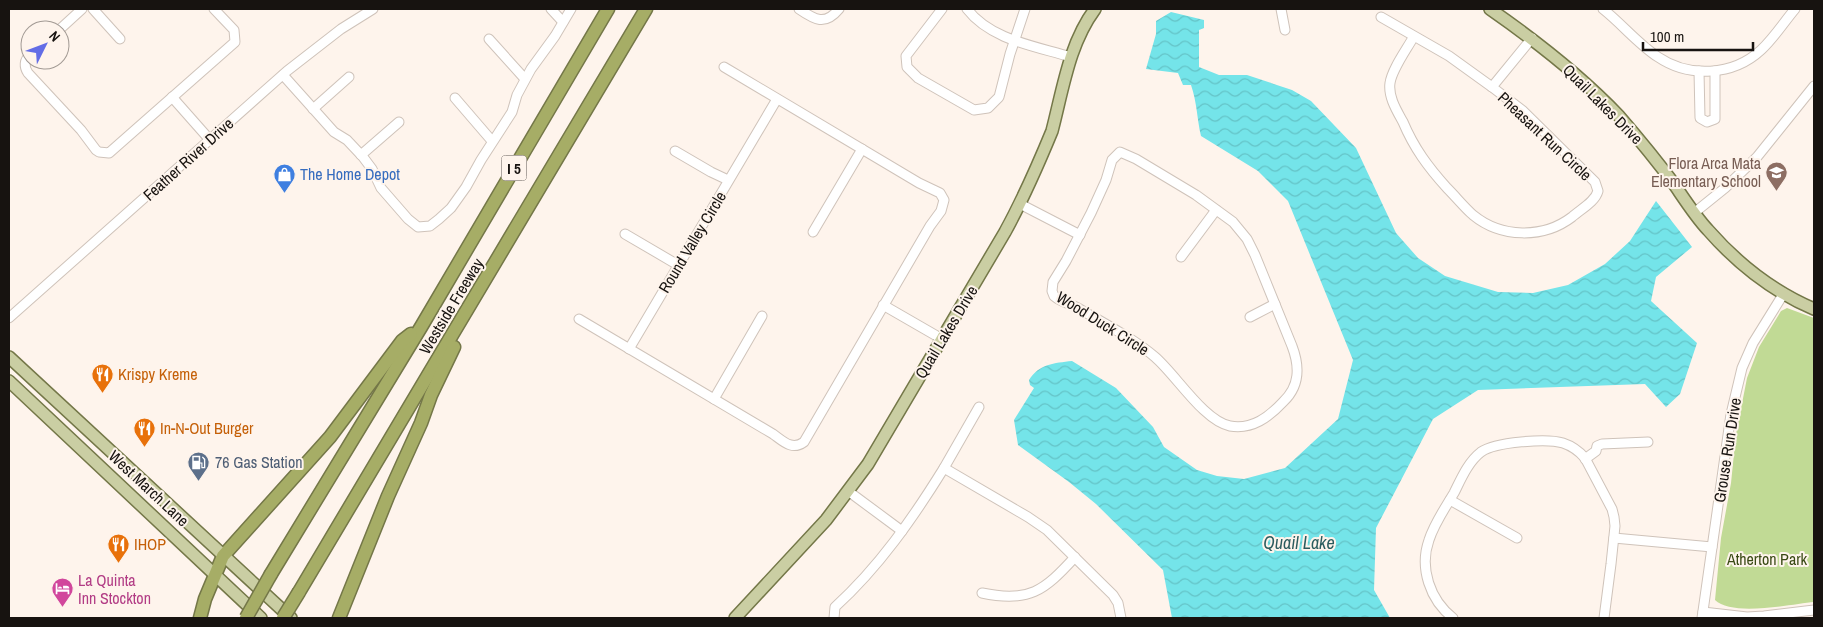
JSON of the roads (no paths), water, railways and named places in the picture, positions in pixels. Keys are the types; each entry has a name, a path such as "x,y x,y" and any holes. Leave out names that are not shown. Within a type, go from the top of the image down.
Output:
{"highway":[{"name":"Westside Freeway","path":"246,618 421,327 608,9"},
{"name":"Westside Freeway","path":"283,618 646,9"},
{"path":"340,618 388,496 474,298"},
{"path":"200,618 223,556 330,437 402,341 421,327"}],"main road":[{"name":"Quail Lakes Drive","path":"735,618 826,520 868,464 1020,204 1052,131 1071,57 1081,30 1095,9"},
{"name":"Quail Lakes Drive","path":"1490,9 1532,38 1570,68 1619,117 1649,152 1718,241 1740,262 1784,293 1814,309"},
{"name":"West March Lane","path":"9,357 291,618"},
{"name":"West March Lane","path":"9,381 260,618"}],"street":[{"path":"70,20 82,9"},
{"path":"93,9 120,39"},
{"path":"26,70 99,152 105,154 113,151 234,42 234,30 214,9"},
{"name":"Feather River Drive","path":"9,318 283,75 341,29 373,9"},
{"path":"552,9 563,22"},
{"path":"283,75 334,132 347,140 361,155 372,169 381,188 408,219 422,228 430,226 451,208 466,186 492,141 512,112 517,95 525,79 571,9"},
{"path":"799,9 814,18 823,20 832,17 839,9"},
{"path":"942,9 906,56 907,67 918,78 974,110 988,108 999,97 1025,9"},
{"path":"967,9 974,17 996,33 1071,57"},
{"path":"1281,9 1285,30"},
{"path":"1603,9 1657,57 1679,67 1699,71 1715,71 1744,62 1760,51 1795,9"},
{"name":"Pheasant Run Circle","path":"1381,17 1449,56 1522,110 1550,136 1597,186 1598,191 1594,199 1568,220 1554,227 1535,232 1516,233 1502,230 1489,225 1468,210 1416,151 1390,90 1391,79 1414,36"},
{"name":"Pheasant Run Circle","path":"1492,87 1532,38"},
{"path":"489,39 525,79"},
{"path":"579,319 788,445 797,446 802,444 930,226 941,211 944,200 936,191 919,183 724,67"},
{"path":"1699,71 1700,118 1707,122 1715,119 1715,71"},
{"path":"313,109 349,77"},
{"path":"1694,212 1725,188 1757,157 1814,86"},
{"path":"172,97 210,140"},
{"path":"455,98 492,141"},
{"name":"Round Valley Circle","path":"629,349 777,99"},
{"path":"361,155 398,122"},
{"path":"813,232 862,149"},
{"path":"675,151 728,180"},
{"name":"Wood Duck Circle","path":"1120,152 1136,159 1196,195 1233,222 1247,240 1255,255 1298,364 1298,376 1293,391 1269,415 1256,424 1239,427 1225,424 1211,416 1150,352 1054,296 1052,291 1053,282 1080,235 1106,180 1112,160 1120,152"},
{"path":"1020,204 1080,235"},
{"path":"1181,257 1216,210"},
{"path":"625,234 678,265"},
{"name":"Grouse Run Drive","path":"1702,615 1731,414 1737,386 1753,343 1784,293"},
{"path":"1250,316 1275,304"},
{"path":"883,305 942,338"},
{"path":"714,399 762,316"},
{"path":"834,618 836,607 872,570 921,505 979,407"},
{"path":"1453,618 1443,609 1431,591 1425,565 1429,540 1472,460 1482,452 1495,446 1558,442 1580,452 1612,509 1615,526 1604,618"},
{"path":"1585,459 1602,444 1648,442"},
{"path":"944,468 1048,530 1113,596 1120,610 1121,618"},
{"path":"848,491 902,531"},
{"path":"1450,500 1517,538"},
{"path":"1614,538 1712,547"},
{"path":"982,593 1008,598 1030,593 1050,582 1075,556"},
{"path":"1702,615 1748,617 1798,615 1814,610"}],"water":[{"name":"Quail Lake","path":"1171,12 1204,20 1204,28 1199,30 1199,67 1219,75 1247,75 1292,90 1311,101 1356,148 1396,233 1418,258 1445,276 1498,292 1533,293 1568,285 1605,264 1630,241 1656,201 1692,247 1656,277 1651,301 1697,343 1680,394 1666,407 1645,384 1478,390 1433,419 1376,528 1374,590 1390,618 1172,618 1163,570 1096,504 1018,445 1014,420 1034,388 1030,385 1029,380 1042,367 1072,361 1116,388 1153,427 1164,447 1197,470 1217,476 1244,479 1285,468 1338,419 1353,360 1288,201 1258,171 1201,136 1191,85 1183,85 1178,73 1146,69 1156,34 1156,21"}],"place":[{"name":"Flora Arca Mata Elementary School","path":"1777,191"},
{"name":"The Home Depot","path":"284,193"},
{"name":"Krispy Kreme","path":"102,393"},
{"name":"In-N-Out Burger","path":"144,447"},
{"name":"76 Gas Station","path":"199,481"},
{"name":"IHOP","path":"118,563"},
{"name":"La Quinta Inn Stockton","path":"62,608"}],"park label":[{"name":"Atherton Park","path":"1767,559"}]}
